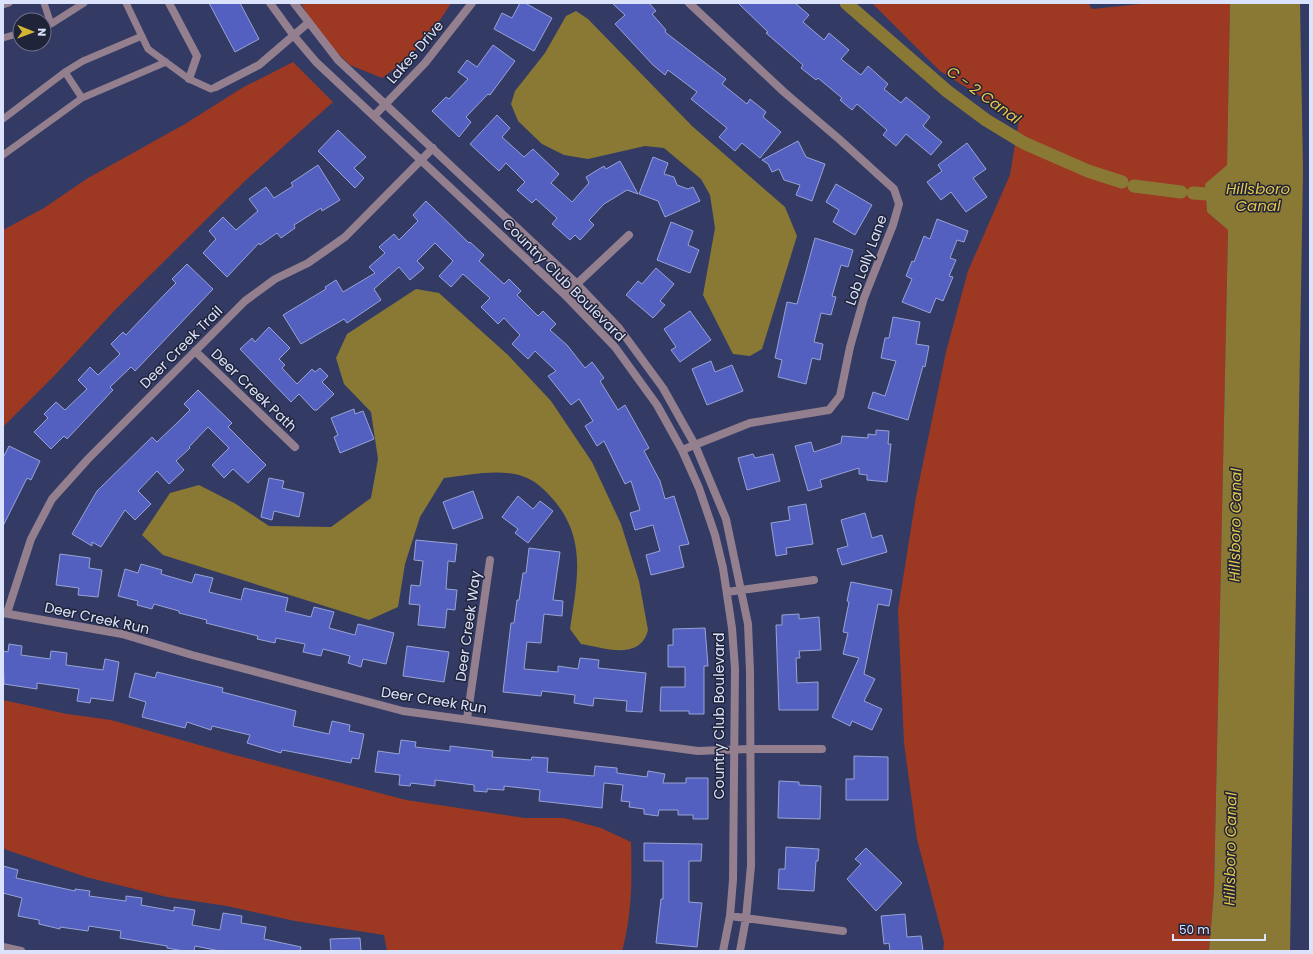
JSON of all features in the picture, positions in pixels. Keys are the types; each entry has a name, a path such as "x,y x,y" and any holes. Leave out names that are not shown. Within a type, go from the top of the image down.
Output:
{"street":[{"path":"169,3 197,56 197,61 189,80"},
{"name":"Country Club Boulevard","path":"270,3 294,36 316,62 565,295 616,347 657,405 682,450 699,488 715,535 727,592 732,628 735,669 733,880 730,916 723,951"},
{"name":"Country Club Boulevard","path":"294,3 338,60 576,283 619,328 636,349 663,388 696,445 726,519 748,624 750,671 750,866 746,918 740,951"},
{"name":"Lakes Drive","path":"374,116 425,63 472,3"},
{"name":"Lob Lolly Lane","path":"682,450 750,422 829,410 840,396 850,347 864,298 894,225 899,204 894,189 840,139 784,92 689,3"},
{"path":"216,87 259,65 308,23"},
{"name":"Deer Creek Trail","path":"5,613 31,539 52,499 88,459 245,301 275,279 308,263 345,237 433,148"},
{"path":"565,295 576,283 629,235"},
{"name":"Deer Creek Path","path":"195,351 294,447"},
{"name":"Deer Creek Way","path":"468,719 490,560"},
{"path":"727,592 814,580"},
{"name":"Deer Creek Run","path":"5,613 122,634 192,655 403,711 698,751 735,749 822,749"},
{"path":"730,916 843,931"},
{"path":"3,947 21,951"}],"lane":[{"path":"3,5 9,3"},
{"path":"52,23 84,3"},
{"path":"126,3 148,49 189,80 211,89 216,87"},
{"path":"3,120 65,72 83,61 142,36"},
{"path":"3,155 82,98 166,62"},
{"path":"65,72 82,98"}],"shaded area":[{"path":"301,3 451,3 437,25 421,44 382,78 350,65 318,34"},
{"path":"872,3 1088,3 1092,9 1151,3 1230,3 1227,165 1205,185 1207,212 1228,230 1214,890 1209,951 943,951 944,942 917,839 904,743 898,610 916,497 946,352 968,271 1010,175 1019,120 940,71"},
{"path":"293,62 333,102 246,180 115,310 55,375 3,427 3,230 44,208 88,178 185,124 242,88"},
{"path":"3,700 67,714 111,720 231,754 406,800 525,818 564,818 601,828 631,842 630,911 622,951 387,951 384,935 295,921 227,906 167,897 86,877 7,850 3,848"}],"water":[{"name":"Hillsboro Canal","path":"1230,3 1300,3 1303,170 1290,951 1209,951 1214,890 1228,230 1207,212 1205,184 1227,165"},
{"path":"576,11 588,19 692,126 785,207 797,236 762,349 750,356 733,354 703,295 715,228 710,195 701,179 664,148 645,146 588,159 564,155 542,144 518,121 511,104 515,91 545,53 566,16"},
{"path":"416,289 439,293 508,355 551,401 592,462 621,524 639,581 648,630 644,640 638,646 630,649 611,650 581,644 570,629 577,577 577,560 571,528 563,512 548,493 533,481 519,475 510,473 491,473 444,478 420,517 405,564 398,607 369,620 163,555 142,535 170,493 199,485 236,504 269,526 331,527 371,498 378,459 371,412 344,384 336,358 347,334"}],"building":[{"path":"209,3 240,3 259,39 235,52"},
{"path":"520,3 525,3 552,18 534,51 494,29 502,13 512,18"},
{"path":"612,3 649,3 656,11 652,14 666,30 665,32 726,79 722,84 747,104 750,99 766,112 763,117 781,132 760,158 742,143 735,151 719,137 727,128 691,99 697,92 668,70 665,75 653,65 615,24 625,15"},
{"path":"738,3 795,3 809,15 803,22 824,40 829,33 849,50 841,59 861,75 868,66 888,84 884,89 901,103 906,97 930,117 923,126 942,142 931,155 906,134 896,146 883,135 887,130 857,104 852,110 840,100 842,98 818,78 816,80 801,68 803,65 766,33 768,32"},
{"path":"493,45 515,61 490,95 488,94 466,117 471,122 459,137 432,111 446,97 449,99 468,79 458,72 467,60 477,67"},
{"path":"497,115 510,128 502,137 524,157 533,149 559,174 551,183 572,202 589,183 586,177 604,166 606,169 620,161 638,194 627,190 604,204 589,220 594,225 580,240 575,235 570,240 552,224 557,218 536,199 532,203 517,190 525,182 506,163 499,171 470,144"},
{"path":"338,130 366,157 354,168 364,178 355,188 318,151"},
{"path":"798,141 806,157 825,164 812,201 796,195 800,185 784,180 779,169 772,172 768,164 762,160"},
{"path":"967,143 986,169 973,178 987,197 966,212 951,192 941,200 927,182 942,171 938,165"},
{"path":"653,157 668,163 664,174 674,177 677,185 688,189 693,187 700,201 665,217 658,201 639,194"},
{"path":"318,165 340,200 322,211 321,208 294,225 295,228 281,238 277,233 260,245 259,243 227,277 203,253 216,239 209,231 223,217 236,230 258,211 249,199 266,187 274,198 293,186 291,183"},
{"path":"836,184 872,205 855,235 833,222 839,210 826,202"},
{"path":"426,201 469,243 470,242 484,255 479,261 504,284 509,279 521,291 517,295 538,316 543,311 556,324 550,330 567,345 585,368 592,362 604,378 600,381 618,410 625,405 649,448 644,451 660,481 665,499 674,496 689,544 679,546 684,567 651,575 646,555 660,551 653,525 635,530 630,513 640,510 631,481 625,484 604,441 597,446 585,426 593,421 579,399 571,405 548,376 556,371 535,351 528,359 512,344 520,335 504,318 498,324 481,307 490,298 463,274 451,287 439,276 453,261 435,243 417,261 424,268 410,280 399,267 374,289 381,300 347,323 344,319 301,344 283,315 326,289 325,287 336,280 343,292 375,273 369,267 385,253 379,247 394,234 399,240 418,221 413,215"},
{"path":"937,219 968,231 964,242 957,240 950,258 956,260 949,276 953,277 943,301 936,298 930,313 902,302 912,279 906,276 912,261 914,262 924,236 930,239"},
{"path":"671,222 693,231 688,245 699,250 690,273 657,260"},
{"path":"815,238 853,250 848,267 841,265 832,296 836,297 831,315 821,313 814,342 823,344 820,360 812,358 806,384 778,377 782,360 775,358 787,302 797,304"},
{"path":"187,264 213,289 135,371 131,367 110,387 113,390 67,439 64,436 51,449 34,432 48,418 44,414 56,402 65,410 87,389 78,380 90,367 98,375 120,354 111,344 123,332 126,335 176,283 172,279"},
{"path":"656,268 674,284 660,301 665,305 653,318 626,295 638,281 642,284"},
{"path":"690,311 711,340 680,362 671,350 676,347 664,329"},
{"path":"893,317 920,322 916,344 929,346 925,367 923,366 908,420 868,408 873,392 885,396 896,361 881,358 885,338 889,338"},
{"path":"269,327 290,348 279,359 285,365 282,368 297,384 312,369 315,372 320,368 328,376 322,382 334,394 317,410 314,410 299,394 291,402 240,349 252,338 255,342"},
{"path":"711,361 715,372 732,365 743,391 707,405 692,369"},
{"path":"198,390 232,423 228,427 266,465 248,483 233,469 224,478 212,465 229,448 208,427 189,447 190,448 176,461 184,470 169,484 157,471 138,491 151,504 135,520 125,510 101,547 92,542 92,546 72,534 97,491 152,437 157,442 190,410 184,404"},
{"path":"354,409 355,414 363,411 374,439 340,453 334,437 338,435 331,418"},
{"path":"876,430 889,431 888,444 891,444 887,482 867,480 867,475 859,474 859,468 820,480 822,487 808,491 795,446 811,442 814,452 841,443 842,436 868,438 868,434 876,435"},
{"path":"9,446 40,461 31,480 27,478 3,526 3,458"},
{"path":"753,454 755,458 773,454 780,481 747,490 738,458"},
{"path":"269,478 284,481 282,488 304,493 299,517 274,511 272,520 261,517"},
{"path":"473,491 483,518 453,529 443,502"},
{"path":"518,496 533,509 540,501 553,511 528,543 515,533 518,529 502,517"},
{"path":"806,504 813,544 786,548 787,554 776,556 771,523 790,520 788,507"},
{"path":"865,513 872,538 882,535 887,552 842,565 837,549 848,546 841,520"},
{"path":"416,540 457,544 455,562 448,561 446,589 457,590 455,610 447,609 445,628 418,625 420,605 409,604 411,585 420,586 423,561 414,560"},
{"path":"529,548 560,552 553,600 563,601 562,616 544,614 541,643 527,642 524,669 558,672 558,666 578,669 580,658 599,660 598,668 646,673 642,712 626,711 627,701 594,698 593,706 574,703 575,695 542,691 541,696 503,692 511,623 514,623 523,573 526,573"},
{"path":"60,554 90,558 89,568 102,570 98,597 78,595 79,588 56,585"},
{"path":"141,564 162,570 161,574 192,583 195,574 213,578 209,592 241,600 244,588 288,598 285,611 311,617 314,607 334,612 329,628 355,635 358,624 394,633 386,664 363,659 361,667 348,663 350,656 323,649 321,656 303,652 305,644 276,638 275,643 257,639 258,636 206,623 207,620 179,613 179,611 154,604 152,609 137,605 138,601 118,596 125,569 138,573"},
{"path":"851,582 892,590 889,606 878,604 864,674 875,679 864,701 882,709 872,730 852,721 850,726 832,717 859,658 843,654 848,633 843,632"},
{"path":"799,614 799,619 819,617 821,650 799,651 800,658 796,658 797,683 818,682 818,710 779,710 776,625 782,625 782,615"},
{"path":"705,628 708,666 704,666 704,714 689,714 689,711 660,711 661,687 685,687 685,667 668,667 668,645 673,645 673,629"},
{"path":"9,644 22,646 21,655 50,659 51,651 67,653 66,665 103,670 105,659 119,662 113,701 91,698 90,703 77,701 79,689 37,683 37,689 4,684 3,651 8,652"},
{"path":"407,646 449,652 444,682 403,676"},
{"path":"157,672 223,688 222,692 296,711 293,726 329,734 332,721 350,725 349,731 364,734 359,759 352,758 351,763 282,750 281,753 247,743 250,735 212,726 211,730 187,722 185,728 142,717 146,702 129,697 135,673 155,678"},
{"path":"401,740 416,742 415,747 450,751 450,746 493,751 492,757 531,760 532,757 548,758 547,772 594,776 595,766 617,768 617,773 647,777 648,771 665,774 663,783 686,783 686,778 708,778 708,819 693,819 693,815 678,815 678,810 659,810 658,816 644,814 644,809 629,807 630,802 621,801 623,785 604,783 602,808 539,801 540,790 504,786 504,790 487,789 487,792 474,791 474,785 435,780 435,786 411,783 410,786 399,785 400,775 375,772 378,751 399,754"},
{"path":"854,756 888,757 888,800 846,800 846,779 854,779"},
{"path":"779,781 799,782 799,785 821,786 820,819 778,818"},
{"path":"644,843 702,844 701,861 689,861 689,902 702,903 697,947 656,943 661,899 663,899 663,861 644,861"},
{"path":"786,847 819,849 818,861 816,861 814,891 778,889 779,869 785,869"},
{"path":"866,848 902,883 876,911 847,879 861,864 855,859"},
{"path":"3,866 18,870 16,878 75,891 75,889 90,891 89,896 126,901 126,896 142,898 141,905 174,911 174,907 195,910 192,925 220,930 223,913 242,916 241,923 266,927 264,939 301,947 300,951 220,951 195,946 194,951 184,951 167,948 167,946 120,938 121,931 89,926 88,931 60,927 60,929 39,924 39,920 18,916 22,898 3,893"},
{"path":"905,914 907,937 921,936 923,951 890,951 889,943 884,944 881,916"},
{"path":"360,938 361,951 331,951 330,939"}],"waterway":[{"name":"C - 2 Canal","path":"846,3 947,91 986,120 1024,143 1088,171 1122,182"},
{"name":"C - 2 Canal","path":"1134,186 1181,192"},
{"path":"1193,193 1223,195"}]}
